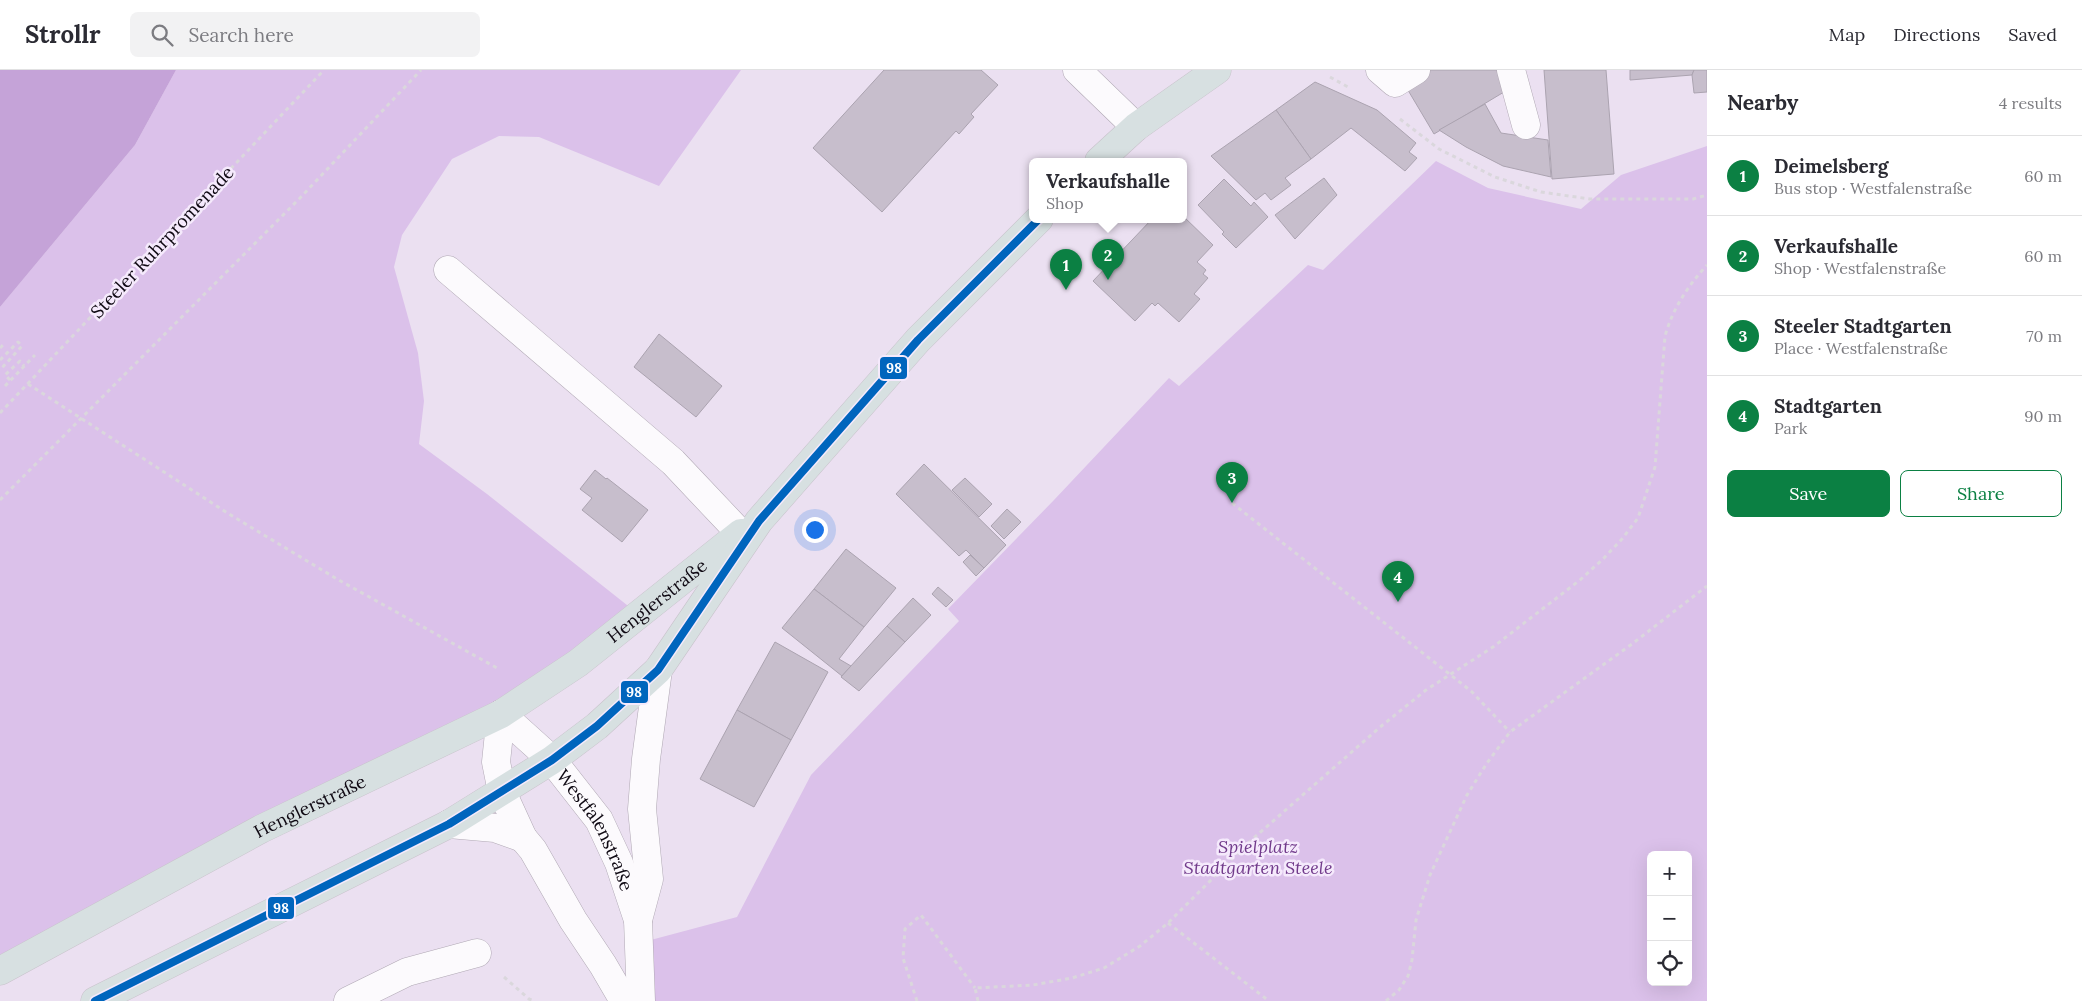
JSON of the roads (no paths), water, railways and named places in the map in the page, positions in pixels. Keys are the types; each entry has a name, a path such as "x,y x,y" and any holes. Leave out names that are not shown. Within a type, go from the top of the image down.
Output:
{"main road":[{"path":"1102,158 1136,127 1217,70"},
{"path":"750,527 918,340 1035,223"},
{"name":"Henglerstraße","path":"95,1001 449,824 552,760 597,726 658,670 750,527"},
{"name":"Henglerstraße","path":"0,971 261,829 502,714 578,663 750,527"}],"street":[{"path":"1077,70 1136,127"},
{"path":"1380,70 1396,82 1416,70"},
{"path":"1511,70 1526,125"},
{"path":"448,270 750,527"},
{"name":"Westfalenstraße","path":"638,920 649,878 642,809 646,759 658,670"},
{"path":"502,714 496,762 502,792 523,838 533,850 573,920 604,965 624,1001"},
{"name":"Westfalenstraße","path":"502,714 552,760 599,820 619,863 638,920 641,1001"},
{"path":"449,824 495,828 523,838"},
{"path":"348,1001 407,972 477,954"}],"place":[{"name":"Verkaufshalle","path":"1108,280"},
{"name":"Deimelsberg","path":"1066,290"},
{"name":"Steeler Stadtgarten","path":"1232,503"},
{"name":"Stadtgarten","path":"1398,602"}],"park label":[{"name":"Spielplatz Stadtgarten Steele","path":"1258,856"}]}
